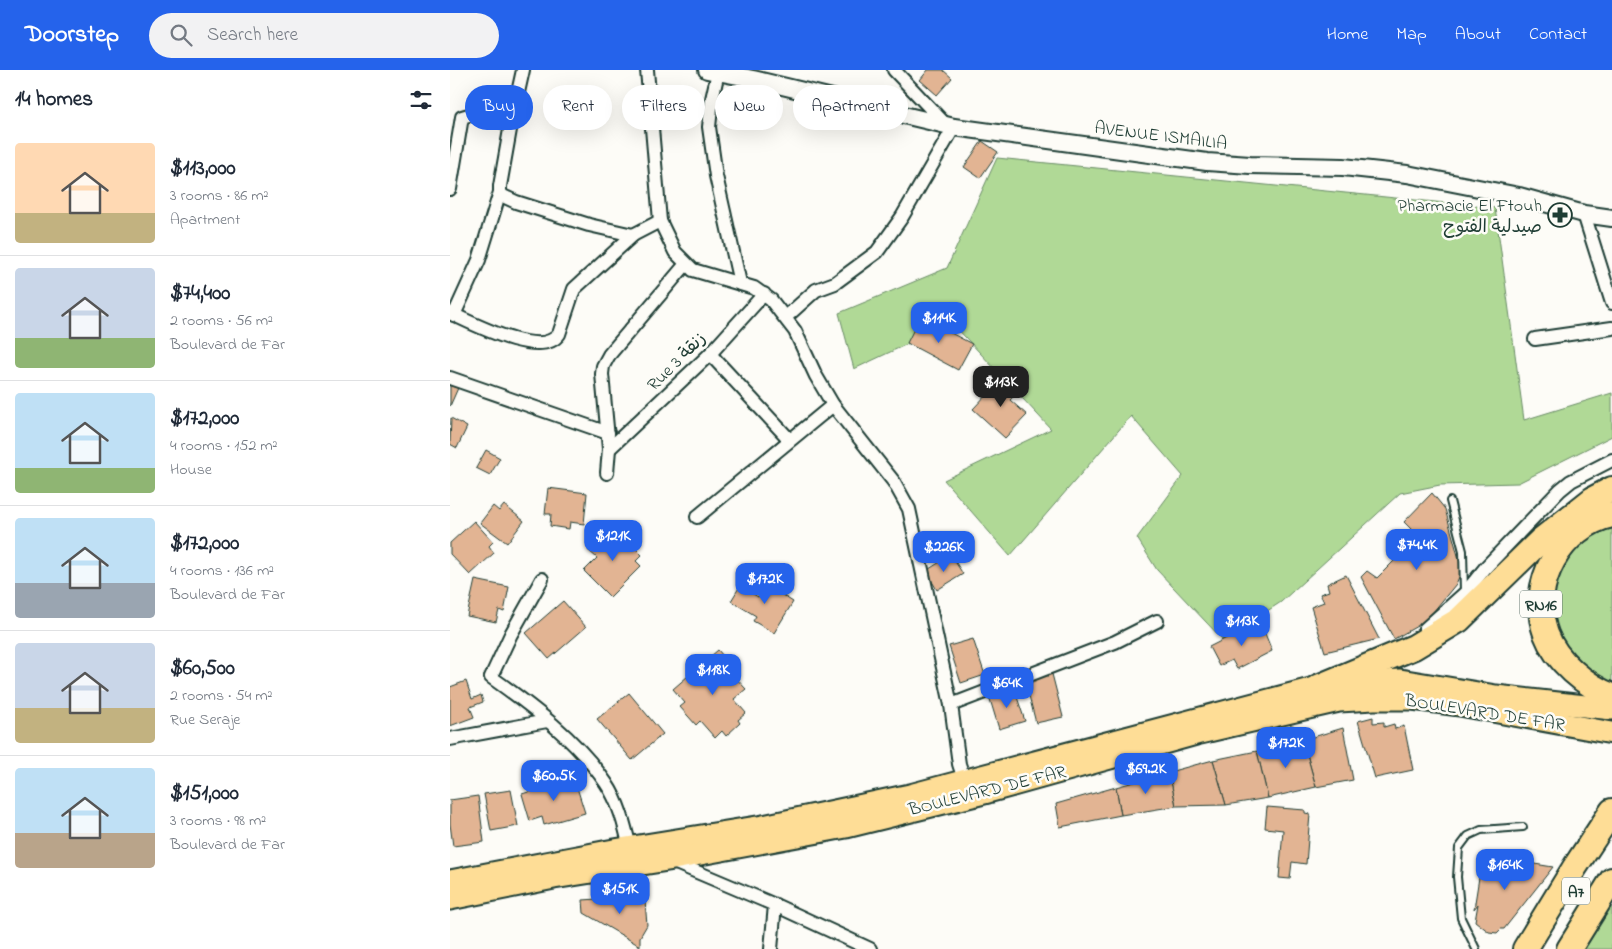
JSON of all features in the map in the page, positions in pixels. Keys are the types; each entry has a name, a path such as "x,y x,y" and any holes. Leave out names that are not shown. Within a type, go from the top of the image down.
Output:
{"highway":[{"path":"1318,687 1414,647 1459,620 1540,541 1593,499 1612,489"},
{"name":"RN16","path":"1612,515 1598,518 1573,533 1559,549 1549,567 1542,592 1541,610 1546,635 1561,659 1580,676 1612,696"},
{"name":"BOULEVARD DE FAR","path":"450,881 763,826 910,795 1251,703 1318,687 1350,682 1400,680 1496,696 1612,709"},
{"name":"BOULEVARD DE FAR","path":"450,899 554,878 668,860 846,827 988,792 1200,733 1339,701 1403,699 1450,704 1612,733"},
{"path":"1525,949 1575,866 1612,810"},
{"name":"A7","path":"1540,949 1612,833"},
{"name":"A7","path":"1569,949 1612,880"}],"street":[{"path":"519,85 523,70"},
{"path":"647,70 660,221 675,252 686,264 700,272 740,284 764,294 786,317 796,330 816,376 833,405 894,482 909,509 951,705 959,764 964,779"},
{"path":"786,317 816,290 840,280 877,252 902,217 950,126 894,70"},
{"path":"714,71 709,126 715,168 740,284"},
{"name":"AVENUE ISMAILIA","path":"714,71 756,74 950,126 1207,162 1344,167 1407,174 1519,196 1584,214 1612,218"},
{"path":"450,188 452,159 460,119 465,116"},
{"path":"509,130 500,192 479,260 452,314 495,334 510,338 542,342 554,340 559,334 574,290 633,235 660,221"},
{"path":"500,192 506,198 516,202 633,235"},
{"path":"1584,214 1612,303"},
{"path":"607,473 609,450 602,374 606,360 686,264"},
{"name":"Rue 3 زنقة","path":"609,450 710,354 764,294"},
{"path":"1535,339 1612,328"},
{"path":"710,354 789,439"},
{"path":"450,378 608,433"},
{"path":"697,517 789,439 833,405"},
{"path":"1369,665 1431,625 1464,593 1486,567 1570,481 1612,460"},
{"path":"542,579 511,634 491,678 547,721 582,754 607,784 620,811 630,848"},
{"path":"951,705 1115,642 1157,621"},
{"path":"450,739 547,721"},
{"path":"668,860 775,905 870,949"},
{"path":"771,949 775,905"}],"lane":[{"path":"1450,502 1463,551 1464,593"},
{"path":"1476,949 1461,918 1457,878 1458,848 1468,836 1481,830 1523,827"}],"green space":[{"path":"997,158 1495,208 1524,420 1612,393 1612,436 1518,483 1440,485 1400,493 1281,602 1223,640 1157,570 1137,538 1183,476 1131,416 1010,556 944,480 1051,429 952,323 854,369 839,313 947,268"},
{"path":"1612,525 1612,684 1586,669 1559,645 1548,593 1557,565 1595,529"},
{"path":"1612,906 1612,949 1585,949"}],"building":[{"path":"928,70 943,70 952,78 937,95 920,80"},
{"path":"982,141 998,152 980,178 964,167"},
{"path":"920,317 972,344 958,370 907,343"},
{"path":"1004,376 1020,390 1010,400 1027,415 1005,438 973,409"},
{"path":"450,384 458,388 450,406"},
{"path":"451,418 467,427 457,448 450,444"},
{"path":"486,450 500,458 490,475 476,468"},
{"path":"548,488 587,493 584,524 570,522 569,529 550,526 551,514 545,514"},
{"path":"1432,493 1445,509 1462,570 1456,584 1433,612 1419,625 1394,639 1361,577 1367,571 1377,578 1397,558 1393,552 1411,529 1404,522"},
{"path":"504,505 524,521 507,543 480,523 493,506 499,511"},
{"path":"474,521 493,542 489,546 494,553 470,575 450,554 450,543"},
{"path":"610,529 620,539 623,536 642,555 636,561 641,566 610,597 584,571 597,558 588,550"},
{"path":"951,555 963,574 937,590 926,571"},
{"path":"1346,575 1379,639 1325,652 1311,607 1324,602 1320,594 1329,591 1327,584"},
{"path":"475,580 509,587 504,612 499,610 496,622 467,616"},
{"path":"776,580 787,586 782,595 793,602 774,633 753,621 756,616 731,601 740,586 758,597 766,583 772,587"},
{"path":"563,601 586,627 549,659 526,633"},
{"path":"1260,621 1272,651 1237,669 1232,660 1219,666 1209,647"},
{"path":"973,639 985,675 961,683 949,646"},
{"path":"718,650 736,671 732,674 746,689 734,699 746,713 738,720 740,723 726,736 722,731 715,738 700,721 696,725 680,707 685,703 673,689"},
{"path":"1052,674 1063,717 1036,723 1025,680"},
{"path":"466,681 472,699 481,695 483,702 470,707 474,717 450,726 450,687"},
{"path":"1014,688 1025,721 999,729 989,696"},
{"path":"629,693 663,734 632,760 597,719"},
{"path":"1373,717 1373,723 1384,722 1384,727 1394,724 1395,729 1404,726 1413,770 1375,778 1358,721"},
{"path":"1343,728 1353,780 1316,787 1303,740"},
{"path":"1303,740 1316,787 1268,798 1257,751"},
{"path":"1257,751 1268,798 1226,805 1213,760"},
{"path":"1213,760 1226,805 1176,806 1169,772"},
{"path":"1169,772 1176,806 1121,815 1116,787"},
{"path":"574,778 585,813 544,825 542,817 530,821 522,794"},
{"path":"1116,787 1121,815 1060,827 1056,804"},
{"path":"511,790 518,826 491,831 484,794"},
{"path":"478,796 484,842 453,846 450,824 450,800"},
{"path":"1267,807 1305,810 1305,813 1310,814 1306,864 1292,862 1290,879 1279,878 1283,830 1265,828"},
{"path":"1491,857 1553,867 1504,929 1497,933 1489,932 1475,921 1478,904 1474,909 1480,871"},
{"path":"638,896 639,902 645,901 647,925 640,937 640,946 584,913 583,900"}],"place":[{"name":"Pharmacie El Ftouh صيدلية الفتوح","path":"1560,215"}]}
